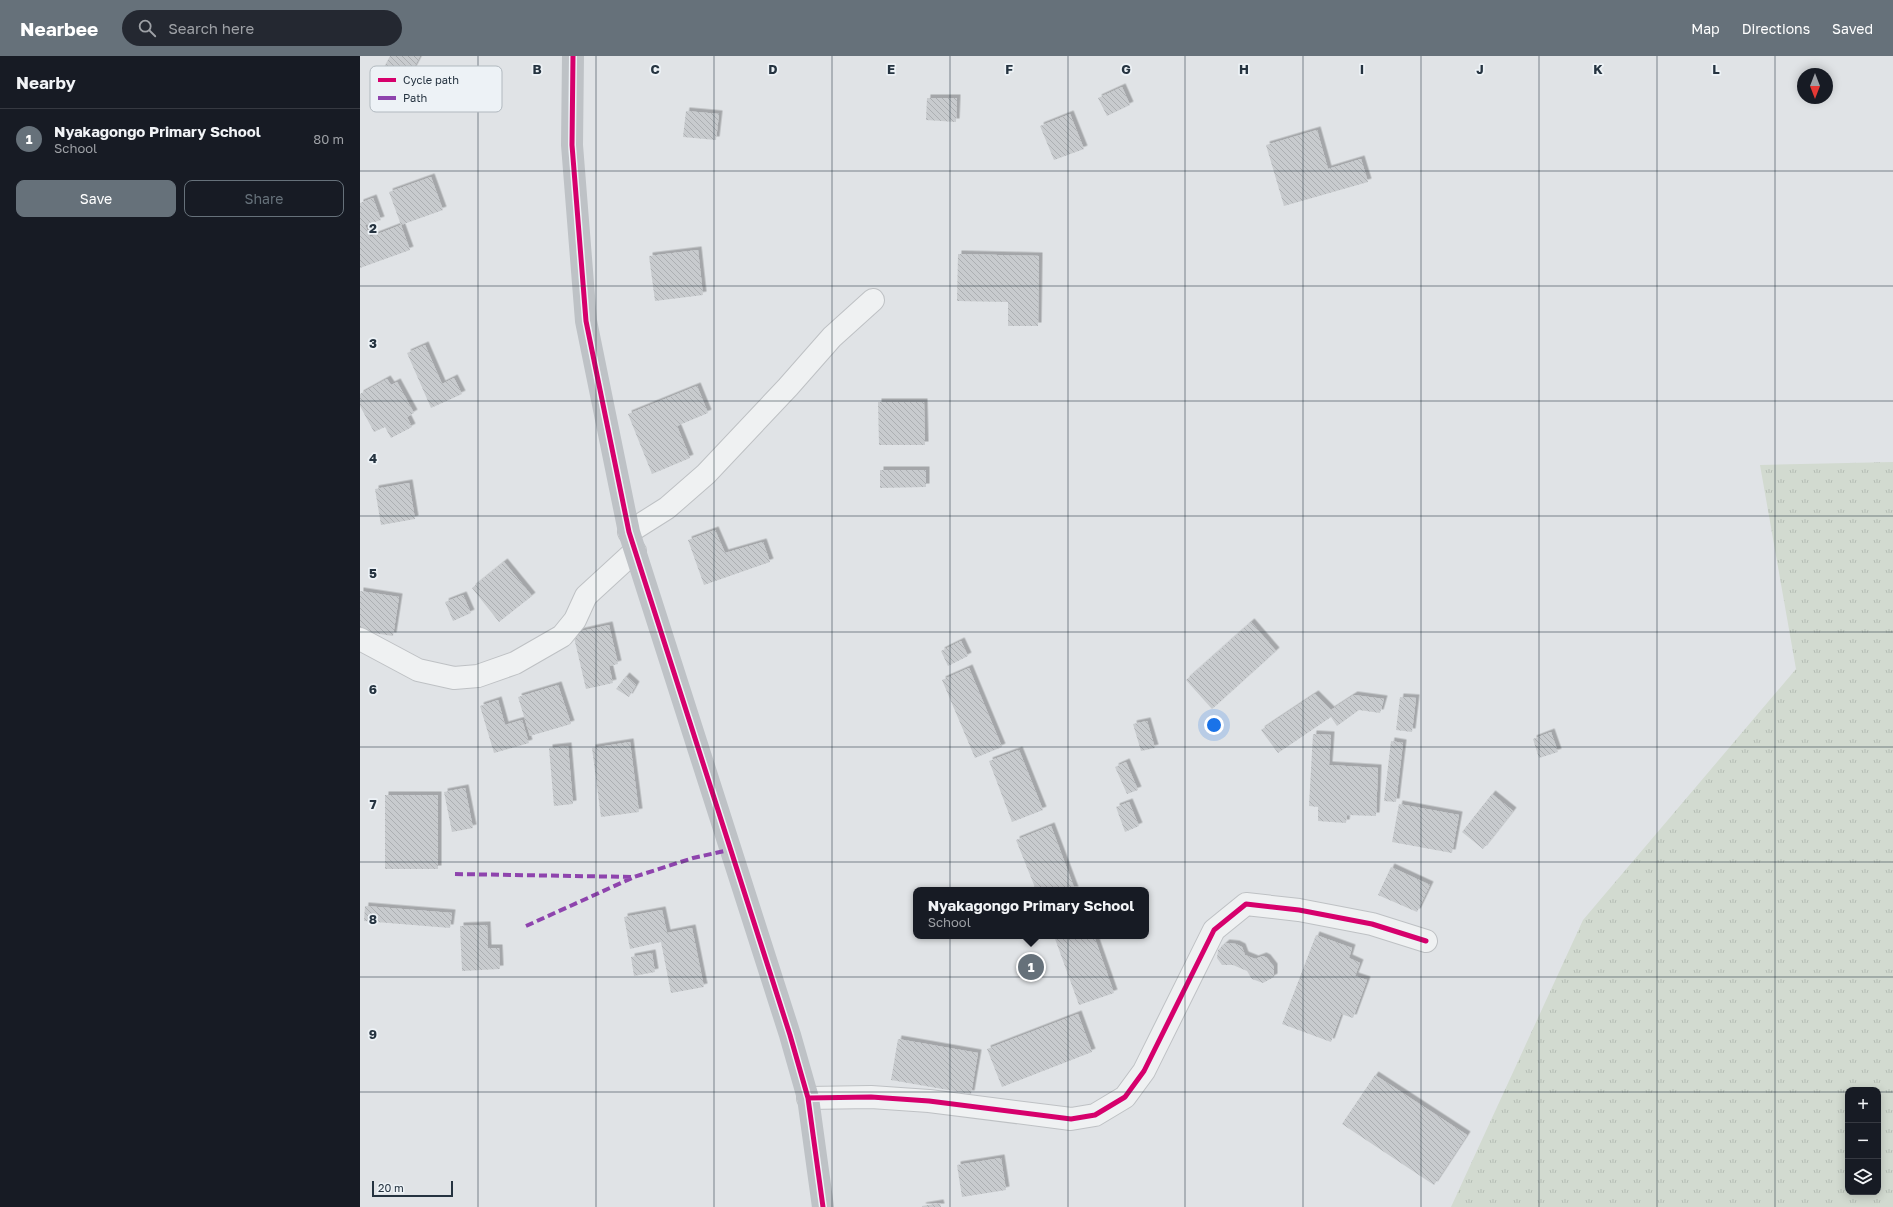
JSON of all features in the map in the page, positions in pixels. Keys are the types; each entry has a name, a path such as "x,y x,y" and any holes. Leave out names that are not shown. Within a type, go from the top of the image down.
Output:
{"street":[{"path":"573,56 572,144 586,321 632,541 790,1034 808,1098 823,1207"},
{"path":"360,639 418,670 454,678 478,676 515,663 562,636 575,620 586,596 632,541 706,474 788,387 832,337 872,300"},
{"path":"808,1098 871,1097 929,1101 1070,1119 1095,1115 1124,1097 1144,1071 1214,930 1246,904 1299,910 1372,924 1426,941"}],"green space":[{"path":"1893,462 1893,1207 1451,1207 1583,920 1796,669 1760,465"}],"building":[{"path":"390,56 420,56 415,66 385,66"},
{"path":"1122,87 1130,105 1107,116 1098,98"},
{"path":"927,98 957,98 956,122 926,120"},
{"path":"686,111 719,114 716,140 683,137"},
{"path":"1070,114 1084,149 1054,160 1040,126"},
{"path":"1317,130 1328,169 1361,159 1368,182 1284,206 1266,145"},
{"path":"431,177 443,210 401,225 389,192"},
{"path":"373,198 381,220 365,225 370,237 401,225 410,250 360,268 360,203"},
{"path":"698,250 703,295 655,301 649,256"},
{"path":"958,254 1039,256 1038,326 1008,326 1008,302 957,301"},
{"path":"425,345 442,384 454,378 462,394 431,408 407,353"},
{"path":"387,379 391,385 397,382 414,413 407,417 412,427 391,438 385,427 374,432 360,406 360,394"},
{"path":"697,386 708,413 677,426 690,458 652,474 628,414"},
{"path":"878,402 924,402 925,445 879,445"},
{"path":"880,470 926,470 926,487 880,488"},
{"path":"409,483 415,519 381,525 375,489"},
{"path":"715,530 725,553 763,542 770,562 704,585 688,540"},
{"path":"504,562 532,596 499,622 472,588"},
{"path":"360,591 399,597 393,636 360,631"},
{"path":"463,595 471,613 453,621 445,602"},
{"path":"1251,622 1276,651 1212,709 1186,680"},
{"path":"609,625 618,664 609,666 613,683 586,689 573,633"},
{"path":"961,641 968,656 948,666 941,651"},
{"path":"969,668 1002,747 975,758 942,680"},
{"path":"626,676 636,685 629,697 616,689"},
{"path":"558,685 571,724 530,736 518,697"},
{"path":"1315,694 1331,710 1354,695 1384,699 1380,713 1359,710 1337,726 1331,717 1278,753 1261,730"},
{"path":"1400,697 1416,698 1412,732 1396,730"},
{"path":"498,700 505,725 522,720 529,743 494,753 480,706"},
{"path":"1147,721 1155,748 1141,751 1133,724"},
{"path":"1551,732 1558,752 1539,758 1533,739"},
{"path":"1313,734 1331,735 1329,765 1378,768 1376,816 1347,815 1346,823 1318,821 1318,807 1309,806"},
{"path":"1391,741 1403,743 1396,802 1384,801"},
{"path":"630,742 639,812 601,817 592,748"},
{"path":"568,746 573,804 554,806 549,748"},
{"path":"1019,750 1043,810 1012,822 989,761"},
{"path":"1126,762 1138,790 1127,794 1115,767"},
{"path":"465,788 473,828 452,832 444,792"},
{"path":"1492,794 1513,811 1483,849 1462,832"},
{"path":"385,795 438,795 438,869 385,869"},
{"path":"1129,802 1139,826 1125,832 1116,807"},
{"path":"1399,804 1459,815 1452,853 1392,842"},
{"path":"1051,826 1074,887 1035,887 1016,840"},
{"path":"1391,867 1430,885 1417,912 1378,895"},
{"path":"365,906 452,913 450,928 364,921"},
{"path":"662,910 667,933 692,928 704,987 671,993 661,942 630,949 624,917"},
{"path":"487,925 488,948 499,948 500,969 462,971 460,926"},
{"path":"1316,935 1352,948 1349,958 1360,963 1355,976 1367,980 1353,1018 1341,1014 1331,1042 1282,1024"},
{"path":"1055,939 1095,939 1114,993 1079,1005"},
{"path":"1226,943 1236,944 1242,947 1245,955 1255,959 1263,956 1267,958 1274,967 1274,977 1263,983 1252,979 1247,971 1233,965 1222,965 1217,958 1218,950"},
{"path":"652,953 655,972 634,976 631,957"},
{"path":"1078,1014 1092,1052 1002,1087 987,1049"},
{"path":"898,1039 978,1053 971,1094 891,1080"},
{"path":"1375,1075 1467,1135 1434,1185 1342,1124"},
{"path":"1001,1158 1006,1190 962,1197 957,1165"},
{"path":"940,1203 941,1207 922,1206"}],"marked path":[{"path":"455,874 634,877 693,858 729,850"},
{"path":"526,926 632,878"}],"cycle path":[{"path":"573,56 572,145 586,321 629,532 790,1035 808,1098 823,1207"},
{"path":"808,1098 871,1097 929,1101 1071,1119 1095,1115 1125,1097 1144,1071 1214,930 1246,904 1299,910 1372,924 1426,941"}],"place":[{"name":"Nyakagongo Primary School","path":"1031,967"}]}
